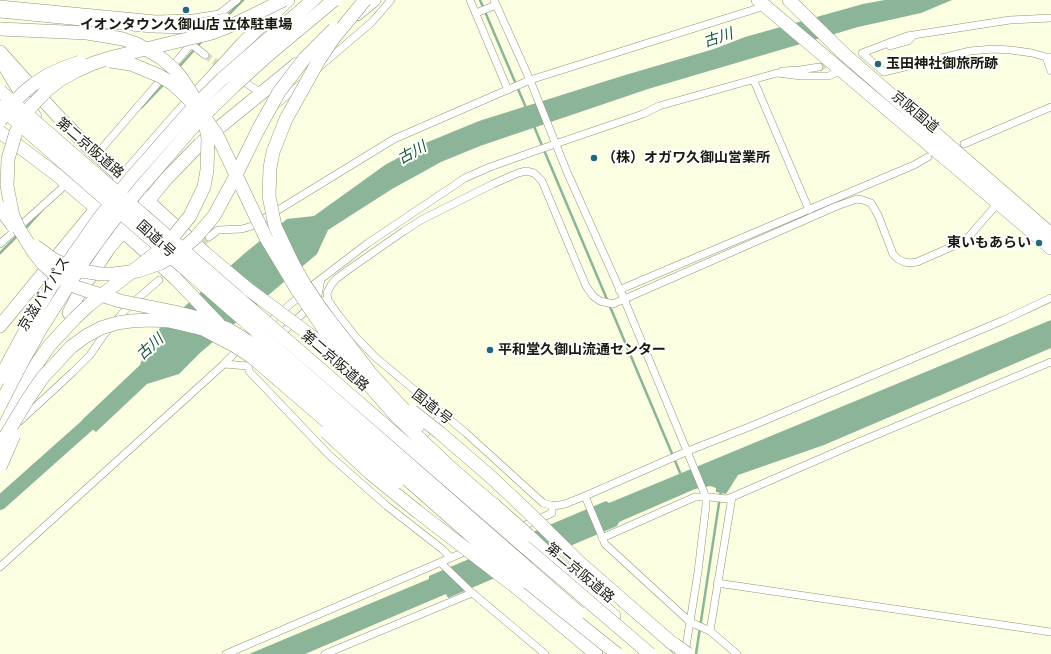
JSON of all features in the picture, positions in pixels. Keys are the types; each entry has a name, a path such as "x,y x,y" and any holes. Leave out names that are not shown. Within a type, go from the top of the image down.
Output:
{"highway":[{"path":"0,11 152,26 184,27 230,20 279,0"},
{"path":"284,0 237,23 212,33 94,63 71,74 47,90 37,99 26,114 16,132 11,146 8,159 7,186 13,216 34,254 53,273 76,287 120,301 188,315 216,324 239,335 281,368 486,549"},
{"path":"122,230 116,199 122,179 176,116 223,65 288,0"},
{"path":"116,199 161,142 189,112 222,79 313,0"},
{"path":"0,326 96,209 116,199 170,152 200,119 268,55 334,0"},
{"path":"0,208 12,225 36,247 53,259 75,270 101,274 125,273 150,267 170,258 196,237 214,216 268,111 291,75 321,41 364,0"},
{"path":"364,0 342,27 319,60 286,119 273,152 270,168 270,210 275,226 293,264 321,309 345,341 381,386 498,509"},
{"name":"国道1号","path":"0,467 39,375 79,294 95,268 134,215 182,162 221,126 318,48 374,0"},
{"name":"京阪国道","path":"790,1 844,54 1051,234"},
{"name":"京阪国道","path":"764,5 824,63 841,70 1051,248"},
{"path":"0,29 87,32 105,35 137,44 151,51 174,69 184,80 200,107 205,122 209,154 204,187 190,216 169,242 88,305 49,346 27,379 0,437"},
{"name":"国道1号","path":"0,52 87,146 205,253 248,289 440,433 526,510 580,563 684,654"},
{"path":"0,59 29,107 53,141 68,158 116,199"},
{"path":"0,121 10,106 34,84 62,68 79,62 96,60 116,61 131,64 146,69 173,84 198,108 208,121 266,238 300,294 330,338 354,368 396,416 445,462 528,535 655,654"},
{"name":"第二京阪道路","path":"0,90 520,543 650,654"},
{"name":"第二京阪道路","path":"0,107 625,654"},
{"name":"国道1号","path":"0,132 57,175 122,230 175,278 235,342 311,418 370,474 516,588 596,654"},
{"path":"122,179 121,188 125,204 134,215 174,250 189,266 236,331 283,389"},
{"name":"京滋バイパス","path":"0,378 51,287 95,223 116,199"},
{"name":"京滋バイパス","path":"0,405 20,364 62,294 89,254 116,199"},
{"path":"0,445 43,377 70,347 86,336 101,328 131,320 169,321 186,324 220,337 252,357 374,463 486,549 617,654"},
{"path":"669,640 688,654"}],"street":[{"path":"0,4 156,19 194,18 219,14 237,0"},
{"path":"274,102 278,104 372,22 392,0"},
{"path":"470,0 508,90"},
{"path":"476,14 495,2 707,495 692,623 684,654"},
{"path":"209,237 218,230 242,229 252,226 394,139 508,90 764,5"},
{"path":"103,147 191,44 195,33 194,18"},
{"path":"884,88 884,72 862,52 906,36 1010,20 1051,18"},
{"path":"866,53 908,41 912,36"},
{"path":"191,44 206,55"},
{"path":"884,72 970,52 993,49 1032,53 1048,57 1051,71"},
{"path":"778,74 784,70 800,70 824,63"},
{"path":"0,567 224,364 234,352 320,279 368,243 465,178 554,142 643,114 659,106 778,74 829,76 841,70"},
{"path":"240,79 258,91"},
{"path":"754,80 809,210"},
{"path":"964,144 1051,107"},
{"path":"619,290 914,165 928,157"},
{"path":"998,203 965,241 917,262 910,263 898,259 893,254 878,215 871,203 856,199 613,304 600,301 593,296 586,286 542,181 534,173 526,171 518,172 421,220 336,279 327,293 328,300 336,313 375,357 466,433 543,503 552,505 565,504 585,496 688,451 754,425 1004,320 1051,298"},
{"path":"0,244 61,189"},
{"path":"317,301 320,279"},
{"path":"0,437 73,372 90,355 103,336 127,308 159,280"},
{"path":"328,300 317,301 250,362 248,366 249,371 254,378 329,455 373,494 442,549 451,558"},
{"path":"602,537 695,497 707,495 730,498 859,442 1051,362"},
{"path":"224,364 248,366"},
{"path":"373,494 442,414"},
{"path":"585,496 605,544 692,623 708,630 737,654"},
{"path":"708,630 730,498"},
{"path":"226,654 442,564 451,558 552,513 552,505"},
{"path":"442,564 471,592 545,654"},
{"path":"717,583 1051,632"},
{"path":"325,654 471,592"}],"water":[{"path":"885,0 952,0 921,13 858,27 648,89 480,146 441,162 392,189 328,230 317,254 201,352 179,374 147,384 96,432 82,420 140,365 150,337 245,253 287,219 314,216 385,165 423,144 479,121 714,49 745,37 863,4"},
{"path":"1051,320 1051,348 824,445 738,475 726,494 716,492 716,488 710,486 695,489 619,522 617,526 448,598 446,594 305,654 249,654 429,579 429,576 606,501 609,503"}],"waterway":[{"path":"227,16 243,0"},
{"path":"480,0 527,110"},
{"path":"178,68 202,41"},
{"path":"141,108 164,84"},
{"path":"533,124 681,475"},
{"path":"25,229 43,209"},
{"path":"0,253 18,235"},
{"name":"古川","path":"0,503 101,413"},
{"path":"696,654 721,490"}],"tunnel":[{"path":"819,67 866,53"},
{"path":"205,55 223,67"},
{"path":"196,249 209,237"}],"place":[{"name":"イオンタウン久御山店 立体駐車場","path":"186,10"},
{"name":"玉田神社御旅所跡","path":"878,64"},
{"name":"（株）オガワ久御山営業所","path":"594,158"},
{"name":"東いもあらい","path":"1039,243"},
{"name":"平和堂久御山流通センター","path":"490,350"}]}
